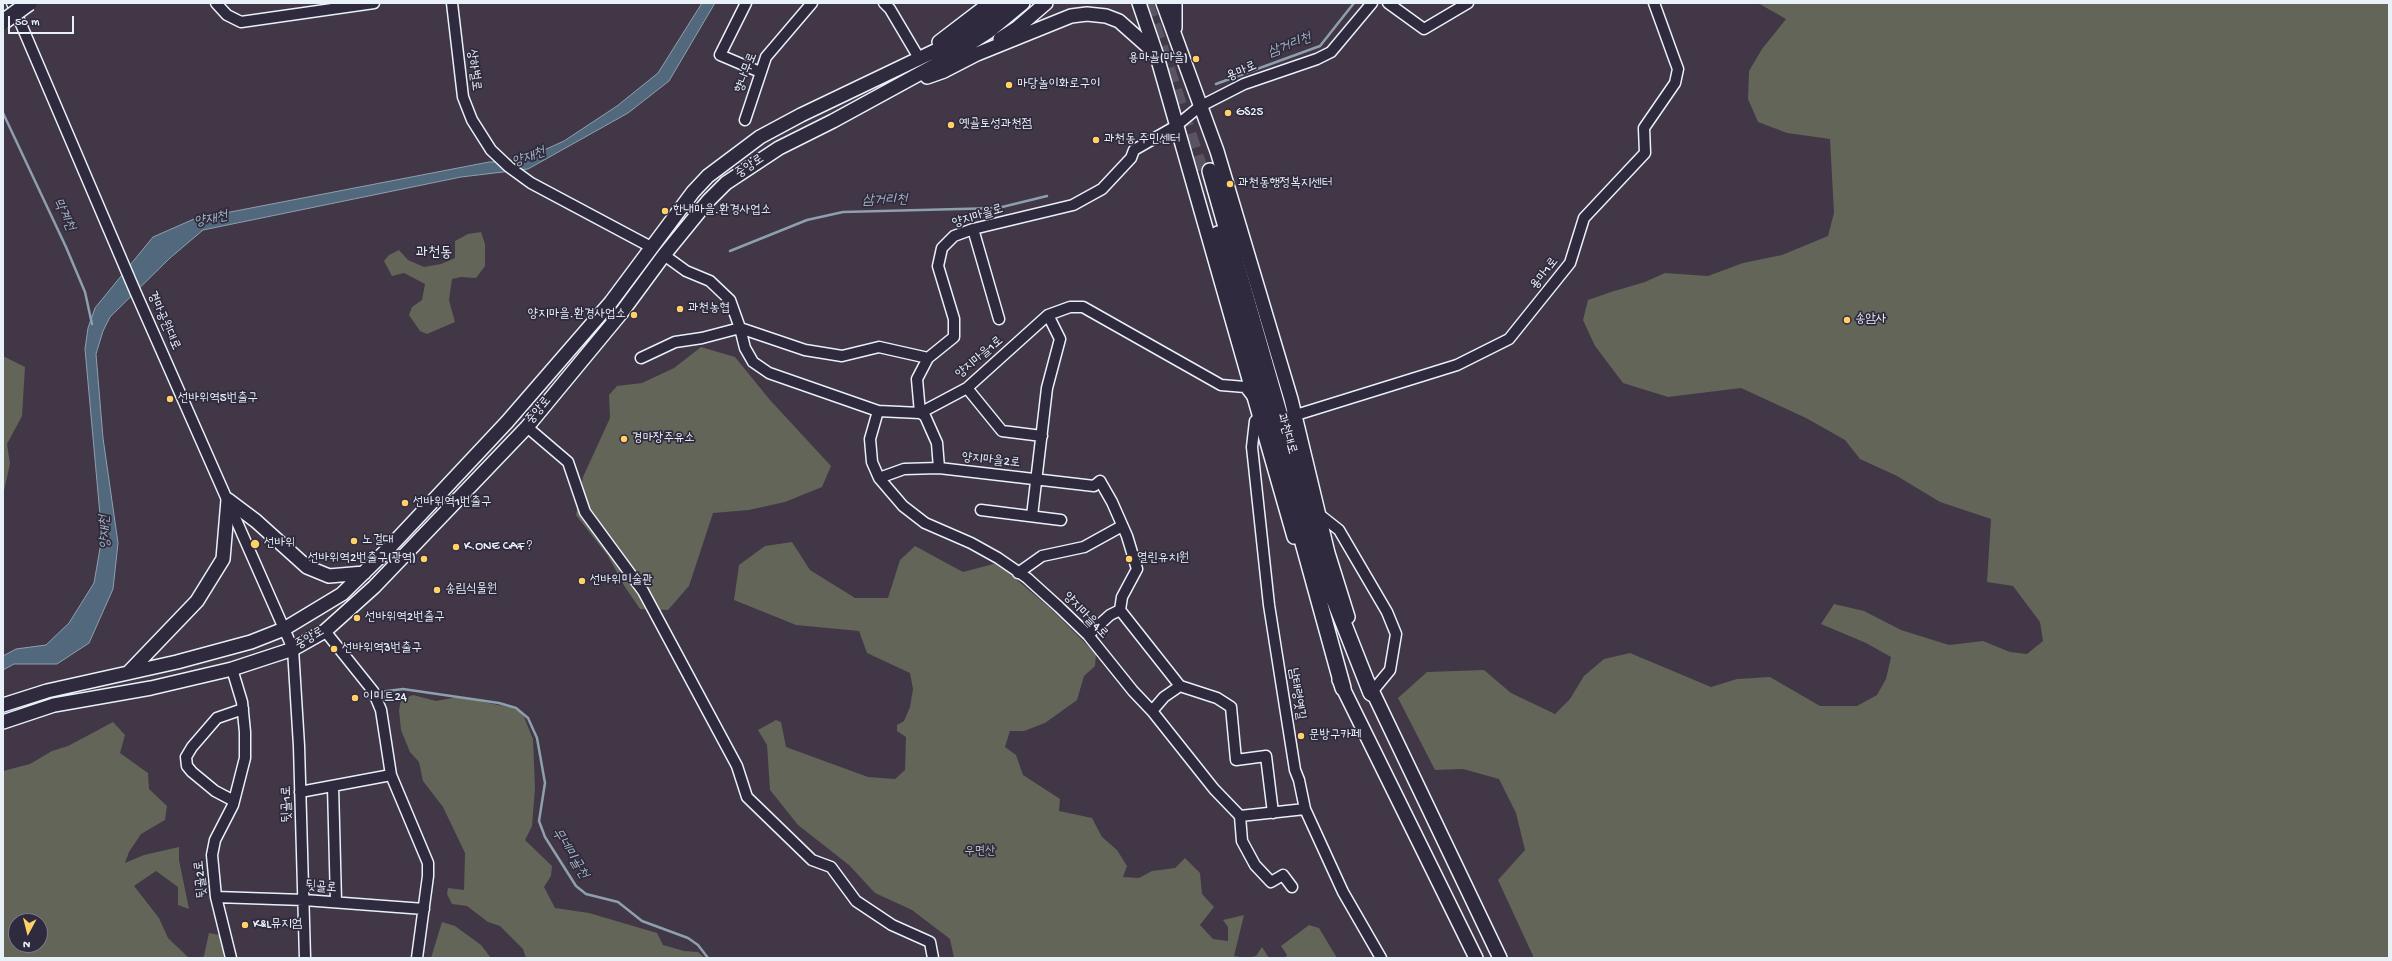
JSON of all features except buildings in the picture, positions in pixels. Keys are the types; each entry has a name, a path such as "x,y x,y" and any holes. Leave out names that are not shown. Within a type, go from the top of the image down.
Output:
{"highway":[{"path":"3,22 29,3"},
{"name":"과천대로","path":"1343,688 1206,172 1328,584 1372,693"}],"main road":[{"path":"900,66 916,53 946,37 990,3"},
{"name":"중앙로","path":"3,705 48,691 128,673 251,642 284,629 342,594 388,549 507,422 610,302 693,192 708,176 732,156 760,137 794,118 900,66 964,37 1008,3"},
{"name":"중앙로","path":"3,722 54,705 152,688 232,669 293,649 325,631 374,587 527,427 622,312 664,255 708,201 726,183 747,167 779,148 941,62 988,32 1023,3"},
{"path":"977,54 988,45 1017,28 1046,3"},
{"path":"1139,3 1156,53 1258,417 1332,664 1476,958"},
{"path":"1163,3 1174,38 1219,159 1296,415 1328,553 1372,693 1500,958"},
{"path":"1174,38 1175,3"},
{"path":"900,85 944,71 977,54 1071,16 1093,14 1110,17 1124,24 1156,53"},
{"path":"228,500 256,520 307,567 329,576 364,573"},
{"path":"128,673 197,601 223,559 228,500"}],"street":[{"name":"경마공원대로","path":"12,3 115,244 293,649"},
{"path":"216,3 227,15 241,22 374,3"},
{"name":"상하벌로","path":"452,3 463,97 472,120 491,150 509,167 531,183 651,247"},
{"path":"746,3 720,55 760,72"},
{"name":"향나무로","path":"745,120 766,57 812,3"},
{"path":"884,3 890,9 916,53"},
{"name":"용마로","path":"1176,126 1199,106 1244,84 1317,59 1331,52 1372,3"},
{"path":"1395,4 1424,29 1468,3"},
{"name":"용마1로","path":"1296,415 1457,365 1509,339 1570,263 1584,218 1644,153 1644,128 1675,83 1678,70 1654,3"},
{"name":"양지마을로","path":"920,413 917,379 928,358 954,337 954,319 938,266 942,248 954,236 973,229 1073,205 1102,189 1131,158 1134,150 1176,126"},
{"path":"973,229 999,320"},
{"path":"664,255 686,271 710,281 730,300 745,348 753,362 769,373 878,411 920,413 925,416 937,443 939,468"},
{"name":"양지마을1로","path":"920,413 967,388 1048,314 1070,307 1083,307 1221,385 1245,387 1252,396"},
{"path":"1032,516 1047,388 1060,339 1048,314"},
{"path":"641,358 675,342 702,338 740,328 805,350 842,356 879,348 928,358"},
{"path":"967,388 1002,430 1042,436"},
{"name":"양지마을4로","path":"878,411 870,439 872,462 879,478 903,506 925,523 972,543 998,558 1018,572 1059,606 1088,635 1133,692 1152,711 1214,789 1240,816"},
{"name":"남태령옛길","path":"1258,417 1255,421 1252,447 1269,606 1295,770 1299,780 1304,809 1343,892 1380,958"},
{"path":"527,427 568,462 585,512 643,591 737,766 747,797 812,860 831,867 856,901 892,925 930,942 933,958"},
{"name":"양지마을2로","path":"879,478 904,469 939,468 1037,478 1094,486 1100,481 1112,502 1122,526"},
{"path":"981,510 1061,520"},
{"path":"1320,515 1338,530 1387,612 1396,634 1390,670 1372,693"},
{"path":"1018,572 1042,556 1084,547 1122,526 1137,569 1122,597 1120,610 1180,686 1217,698 1231,707 1236,760 1266,756 1273,813"},
{"path":"1088,635 1110,615 1120,610"},
{"path":"325,631 373,691 381,710 391,775 428,863 424,909 417,958"},
{"name":"뒷골1로","path":"293,649 300,792 305,958"},
{"name":"뒷골2로","path":"231,958 216,897 212,855 216,840 234,801 245,758 246,732 243,710 232,669"},
{"path":"1152,711 1164,697 1180,686"},
{"path":"234,801 215,791 192,772 187,766 186,757 192,747 217,718 243,710"},
{"path":"300,792 391,775"},
{"path":"333,786 336,902"},
{"path":"1292,887 1282,875 1271,882 1255,865 1242,841 1240,816 1304,809"},
{"name":"뒷골로","path":"216,897 304,900 424,909"}],"green space":[{"path":"1758,3 2389,3 2389,958 1534,958 1498,880 1525,850 1516,813 1499,779 1463,769 1435,770 1398,698 1427,672 1484,670 1511,693 1555,714 1570,699 1584,676 1604,659 1630,653 1711,687 1737,679 1770,677 1820,706 1857,706 1877,695 1886,679 1891,657 1866,643 1821,624 1834,604 1864,611 1901,630 1949,645 1983,641 2010,652 2027,654 2043,641 2040,622 2013,586 1987,582 1991,519 1940,502 1897,476 1860,459 1845,440 1806,418 1741,388 1668,397 1623,383 1595,346 1583,320 1588,300 1645,282 1665,273 1708,276 1743,263 1782,255 1828,236 1834,213 1830,139 1787,133 1758,122 1748,99 1749,71 1762,49 1786,19"},
{"path":"481,232 485,244 485,266 476,278 461,277 452,279 449,300 455,322 427,334 420,331 409,315 412,307 422,300 425,284 404,273 392,276 384,261 389,255 399,250 408,260 424,267 441,264 455,258 455,241 468,234"},
{"path":"701,347 735,357 770,400 831,466 822,487 785,502 749,510 713,513 689,586 668,610 640,609 625,587 608,556 576,515 583,477 610,418 609,395 617,386 642,383 674,368"},
{"path":"3,356 25,367 22,416 7,444 10,464 3,495"},
{"name":"우면산","path":"792,542 810,570 855,598 888,598 900,560 915,546 963,572 997,563 1050,608 1096,654 1095,666 1084,676 1077,700 1045,723 1024,731 1010,731 1005,747 1016,755 1023,775 1060,799 1059,811 1092,818 1102,837 1117,850 1127,866 1123,877 1139,878 1152,871 1175,868 1185,858 1200,873 1202,894 1214,907 1200,925 1213,939 1228,941 1228,927 1223,920 1244,915 1234,956 1246,958 954,958 950,939 912,910 875,893 849,865 798,825 770,790 767,745 758,730 776,720 781,722 786,747 868,777 895,779 905,770 906,737 897,731 897,725 904,721 910,707 913,689 910,673 867,653 859,631 796,625 734,600 739,565 765,546"},
{"path":"413,695 436,701 458,697 509,707 522,712 533,739 535,788 532,826 525,840 552,866 551,876 544,887 555,908 589,913 657,933 663,945 684,951 698,952 705,958 526,958 523,949 500,926 488,922 467,906 452,904 447,894 448,888 464,890 465,853 443,807 423,781 419,762 410,752 401,730 399,710 401,700"},
{"path":"113,722 125,735 120,753 148,773 149,789 167,806 165,820 141,834 129,852 125,863 144,855 179,847 179,860 189,909 178,905 178,887 156,871 134,886 159,918 168,938 189,958 3,958 3,771 30,764 52,751 68,746"},
{"path":"442,922 455,926 481,945 491,958 431,958"},
{"path":"1309,925 1319,928 1337,958 1285,958 1287,955 1281,946"},
{"path":"209,933 220,935 224,958 201,958 204,956"},
{"path":"1262,947 1269,958 1246,958 1256,956"}],"water":[{"name":"양재천","path":"702,3 715,3 669,81 628,113 528,169 461,177 203,230 170,258 110,317 103,331 96,354 103,438 118,543 113,589 89,643 57,664 14,664 3,670 3,656 16,649 46,645 69,623 94,583 102,537 85,349 88,328 95,308 153,237 194,219 489,162 520,161 564,141 617,106 658,73"}],"waterway":[{"name":"삼거리천","path":"1216,84 1320,46 1354,3"},
{"name":"막계천","path":"3,113 66,247 85,292 92,324"},
{"name":"삼거리천","path":"730,251 807,220 843,212 998,208 1047,196"},
{"name":"무네미골천","path":"379,692 403,689 499,703 516,708 528,718 537,738 545,783 539,821 545,837 576,886 586,894 618,902 642,921 688,938 698,945 708,958"},
{"path":"380,692 388,701"}],"tunnel":[{"path":"1146,3 1202,174"}],"place":[{"name":"용마골(마을)","path":"1196,59"},
{"name":"마당놀이화로구이","path":"1009,85"},
{"name":"GS25","path":"1228,113"},
{"name":"옛골토성과천점","path":"951,125"},
{"name":"과천동 주민센터","path":"1096,140"},
{"name":"과천동행정복지센터","path":"1230,184"},
{"name":"한내마을.환경사업소","path":"665,211"},
{"name":"과천농협","path":"680,309"},
{"name":"양지마을.환경사업소","path":"634,315"},
{"name":"송암사","path":"1847,320"},
{"name":"선바위역5번출구","path":"170,399"},
{"name":"경마장주유소","path":"624,439"},
{"name":"선바위역1번출구","path":"405,503"},
{"name":"노걸대","path":"354,541"},
{"name":"선바위","path":"255,544"},
{"name":"K.ONE CAF？","path":"456,547"},
{"name":"선바위역2번출구(광역)","path":"424,559"},
{"name":"열린유치원","path":"1129,559"},
{"name":"선바위미술관","path":"582,581"},
{"name":"송림식물원","path":"437,590"},
{"name":"선바위역2번출구","path":"357,618"},
{"name":"선바위역3번출구","path":"334,649"},
{"name":"이미트24","path":"355,698"},
{"name":"문방구카페","path":"1301,736"},
{"name":"K&L뮤지엄","path":"245,925"}],"district":[{"name":"과천동","path":"434,254"}]}
